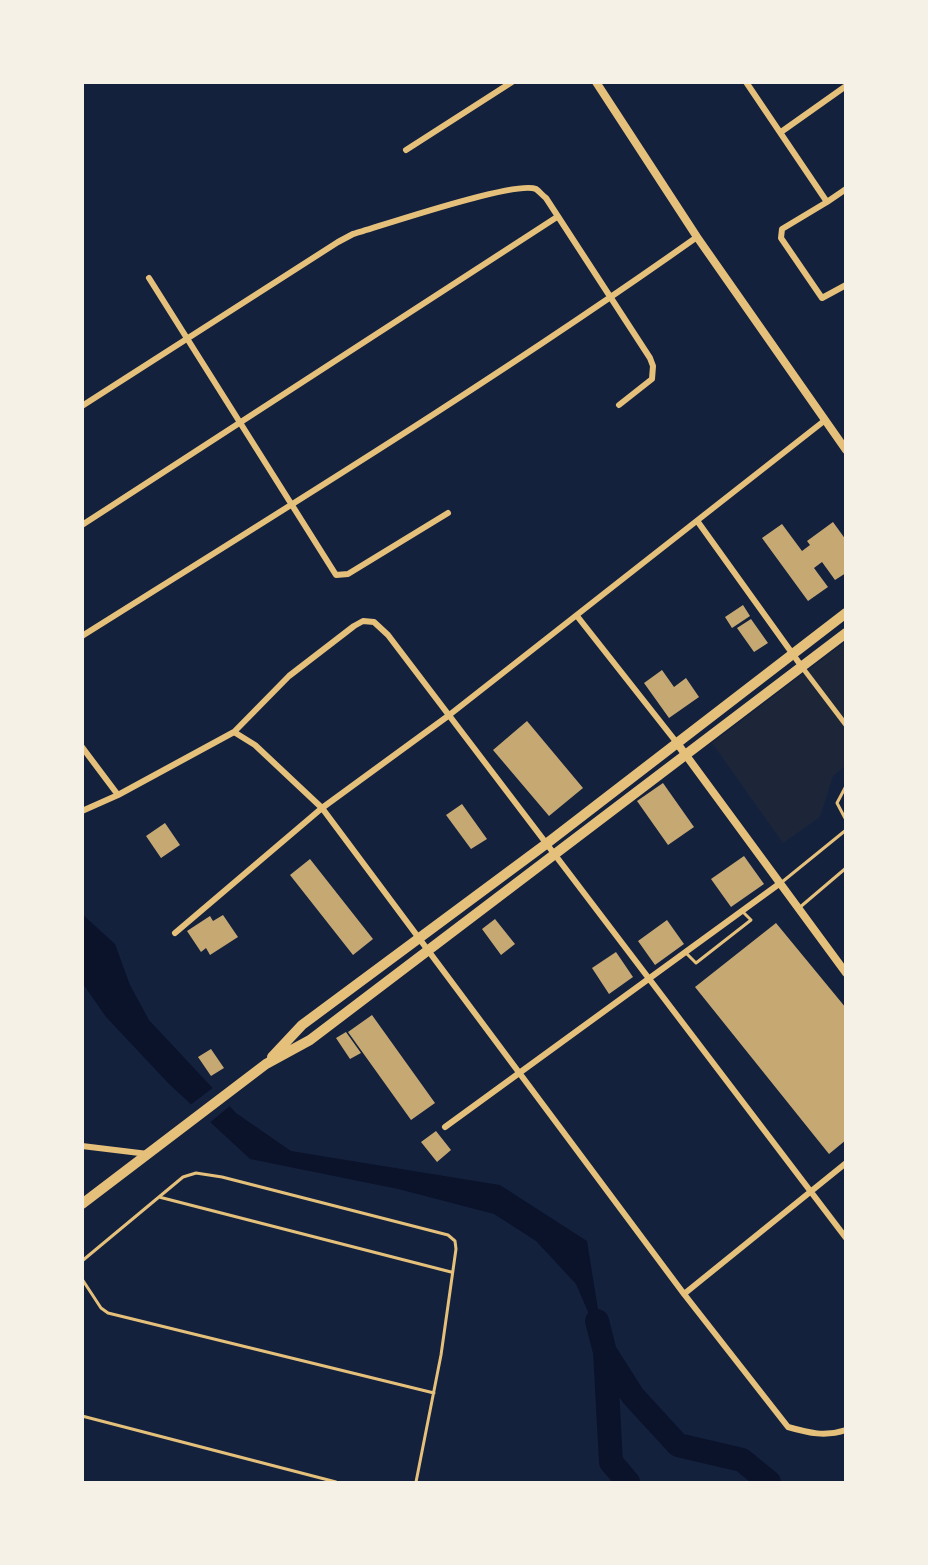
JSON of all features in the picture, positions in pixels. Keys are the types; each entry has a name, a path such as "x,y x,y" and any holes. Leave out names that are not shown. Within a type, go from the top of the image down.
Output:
{"main road":[{"path":"266,1064 302,1025 546,844 846,614"},
{"path":"82,1203 266,1064 310,1040 846,633"}],"street":[{"path":"406,150 512,82"},
{"path":"596,82 697,237 846,450"},
{"path":"747,82 827,202"},
{"path":"781,132 846,86"},
{"path":"82,406 316,254 353,234 463,202 524,188 536,189 546,198 556,217 612,297 650,358 654,374 652,379 619,405"},
{"path":"846,189 782,229 781,238 822,298 846,285"},
{"path":"82,525 556,217"},
{"path":"82,636 292,505 612,297 697,237"},
{"path":"149,278 336,575 341,576 448,513"},
{"path":"175,933 322,808 448,716 578,616 824,421"},
{"path":"698,522 792,655 846,725"},
{"path":"578,616 676,743 846,973"},
{"path":"82,811 118,795 234,732 308,660 363,621 374,622 387,635 846,1238"},
{"path":"234,732 255,745 322,808 522,1073 684,1294 788,1427 812,1434 833,1434 846,1430"},
{"path":"82,747 118,795"},
{"path":"445,1127 779,884"},
{"path":"82,1146 148,1154"},
{"path":"684,1294 846,1163"}],"lane":[{"path":"846,786 837,803 846,820"},
{"path":"779,884 846,830"},
{"path":"798,909 846,868"},
{"path":"685,952 696,963 751,920 742,911"},
{"path":"82,1261 183,1177 196,1173 222,1177 448,1235 455,1241 452,1273 434,1392 416,1482"},
{"path":"159,1197 452,1273"},
{"path":"82,1280 101,1308 108,1313 434,1392"},
{"path":"82,1416 336,1482"}],"shaded area":[{"path":"845,642 845,766 833,776 820,817 783,843 712,743"},
{"path":"82,914 115,944 130,985 149,1020 236,1113 291,1151 500,1185 587,1241 605,1352 576,1284 536,1241 494,1214 398,1189 250,1159 169,1084 106,1017 83,984"}],"pier":[{"path":"214,1087 231,1105 208,1124 189,1106"}],"building":[{"path":"833,522 846,540 846,573 835,580 822,562 814,568 828,587 808,601 762,538 782,524 802,551 810,545 807,541"},
{"path":"743,605 750,616 732,628 725,617"},
{"path":"751,619 768,643 754,652 737,628"},
{"path":"662,670 674,687 686,678 699,697 669,718 644,683"},
{"path":"527,721 583,788 549,816 493,750"},
{"path":"663,783 694,827 668,845 637,801"},
{"path":"462,804 487,839 471,849 446,815"},
{"path":"165,823 180,845 161,858 146,836"},
{"path":"744,856 764,884 731,907 711,879"},
{"path":"310,859 373,939 353,955 290,875"},
{"path":"223,915 238,937 210,955 206,948 201,952 187,931 210,916 213,921"},
{"path":"495,919 515,944 501,955 482,929"},
{"path":"667,920 684,944 655,965 638,941"},
{"path":"776,923 846,1008 846,1140 829,1154 695,987"},
{"path":"616,952 633,977 609,994 592,968"},
{"path":"372,1015 435,1103 411,1120 348,1032"},
{"path":"346,1032 361,1053 350,1059 336,1038"},
{"path":"211,1049 224,1068 211,1076 198,1057"},
{"path":"436,1131 451,1150 437,1162 421,1142"}],"waterway":[{"path":"597,1321 605,1352 611,1462 628,1482"},
{"path":"605,1352 633,1396 678,1445 742,1460 769,1482"}]}
